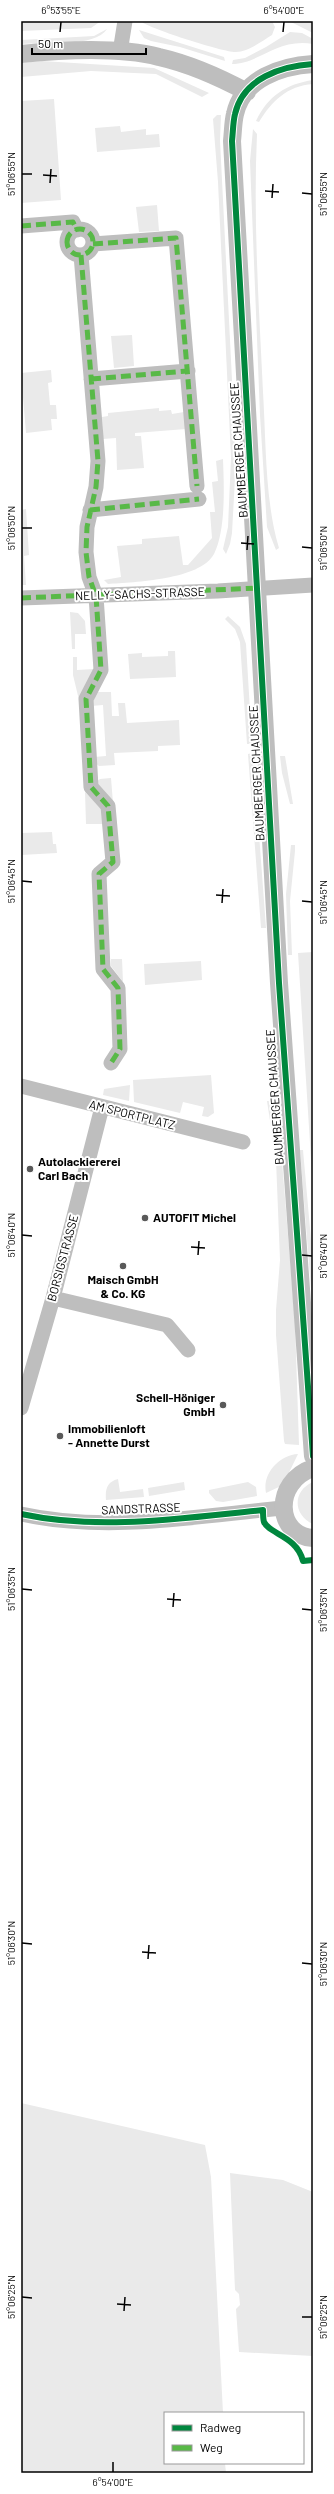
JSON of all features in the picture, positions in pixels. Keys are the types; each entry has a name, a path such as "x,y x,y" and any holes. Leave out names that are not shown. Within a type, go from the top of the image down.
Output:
{"street":[{"path":"120,52 125,21"},
{"path":"21,54 120,52 157,56 185,64 219,78 247,92"},
{"name":"BAUMBERGER CHAUSSEE","path":"313,64 278,70 256,82 247,92 235,113 233,149 259,588 279,983 313,1456"},
{"path":"21,226 73,222 77,230"},
{"path":"90,510 198,492 176,238 93,244 86,253 81,255 70,251 68,246 69,235 77,230 85,230 89,233 93,244"},
{"path":"81,255 98,461 96,487 90,510 86,552 89,577 96,596 101,670 86,699 91,787 108,806 113,862 99,874 103,969 118,988 120,1049 111,1063"},
{"path":"92,379 188,371"},
{"name":"NELLY-SACHS-STRASSE","path":"21,598 96,596 313,585"},
{"name":"AM SPORTPLATZ","path":"21,1086 102,1108 243,1142"},
{"name":"BORSIGSTRASSE","path":"21,1408 53,1298 102,1108"},
{"path":"53,1298 168,1325 188,1350"},
{"path":"313,1468 295,1478 288,1486 283,1508 287,1521 296,1532 313,1538"},
{"name":"SANDSTRASSE","path":"21,1514 66,1521 132,1522 283,1508"}],"shaded area":[{"path":"101,21 91,28 21,31 21,22"},
{"path":"141,21 272,21 275,27 272,35 250,48 241,52 236,52 186,39 156,29"},
{"path":"313,21 313,33 291,22"},
{"path":"107,29 101,35 80,42 21,44 21,40 94,36"},
{"path":"139,30 224,57 225,61 180,47 151,41 144,38"},
{"path":"290,32 302,33 313,39 313,44 300,43 289,45 242,63 232,64 233,60 245,58"},
{"path":"42,61 154,68 209,93 202,97 156,74 91,71 21,77 21,63"},
{"path":"313,80 313,84 295,88 281,96 269,107 259,122 256,121 272,98 286,88"},
{"path":"54,99 61,200 21,203 21,101"},
{"path":"217,115 221,115 220,140 236,460 232,533 226,554 223,549 228,527 231,458 218,182 213,119"},
{"path":"120,126 121,132 146,129 146,135 159,134 160,147 97,152 95,128"},
{"path":"253,129 257,134 256,231 266,451 271,511 279,548 276,550 267,527 260,415 250,161"},
{"path":"157,205 159,231 139,232 136,207"},
{"path":"132,335 134,366 114,368 111,336"},
{"path":"51,370 52,382 48,383 50,405 56,405 57,419 51,419 52,430 26,433 21,373"},
{"path":"159,408 159,411 171,410 172,414 184,412 186,429 135,433 135,436 141,436 144,468 117,470 116,438 103,439 102,417 108,416 108,413"},
{"path":"223,459 224,482 221,533 214,554 206,563 195,569 166,578 108,584 104,580 121,577 117,546 142,544 142,539 179,536 183,565 188,565 212,538 210,512 215,512 212,482 218,481 216,461"},
{"path":"26,509 29,555 24,556 26,585 21,585 21,510"},
{"path":"70,612 78,613 85,621 86,634 75,634 75,649 72,649"},
{"path":"228,616 240,627 246,644 252,744 247,744 240,642 235,629 225,619"},
{"path":"168,651 175,651 176,677 130,679 128,654 142,653 142,657 168,656"},
{"path":"73,657 77,657 77,670 94,669 79,700 73,675"},
{"path":"97,692 111,692 112,716 119,716 118,703 125,703 127,723 179,720 180,745 158,746 158,751 114,753 115,765 99,766 94,762 94,757 106,756 103,705 91,706"},
{"path":"253,753 266,928 261,928 248,754"},
{"path":"280,756 285,756 293,804 290,804 282,773"},
{"path":"111,778 113,803 96,782 100,779"},
{"path":"85,792 102,808 102,824 86,824"},
{"path":"52,832 53,844 56,844 57,853 21,855 21,833"},
{"path":"291,845 295,845 295,851 290,901 292,955 288,955 286,894"},
{"path":"313,952 313,1191 298,953"},
{"path":"111,959 122,959 123,982 111,966"},
{"path":"201,961 202,980 145,985 144,964"},
{"path":"211,1075 214,1113 208,1117 202,1116 204,1107 183,1102 180,1113 134,1102 133,1080"},
{"path":"130,1085 129,1101 103,1095 104,1089"},
{"path":"267,1101 270,1101 282,1161 295,1323 299,1445 285,1444 284,1441 276,1335 276,1310 280,1260 276,1160"},
{"path":"300,1150 303,1150 313,1262 313,1314"},
{"path":"298,1454 283,1485 266,1493 265,1486 269,1473 273,1467 284,1458"},
{"path":"118,1479 120,1492 143,1489 144,1497 106,1500 106,1492 109,1484"},
{"path":"184,1482 185,1490 149,1496 148,1488"},
{"path":"248,1482 256,1487 257,1496 223,1502 216,1501 209,1493 209,1490"},
{"path":"313,1482 313,1524 306,1520 302,1515 299,1509 298,1497 306,1486"},
{"path":"21,2103 205,2145 211,2177 223,2412 164,2412 164,2464 225,2464 226,2473 21,2473"},
{"path":"230,2173 283,2180 313,2192 313,2356 239,2352 236,2309 240,2305 239,2294 235,2290"}],"marked path":[{"path":"21,226 73,222 77,230"},
{"path":"80,229 89,233 93,242 89,251 80,255 71,251 67,242 71,233 80,229"},
{"path":"93,244 176,238 197,486"},
{"path":"81,255 98,461 96,487 87,527 86,552 89,577 96,596 101,670 86,699 91,787 108,806 113,862 99,874 103,969 118,988 120,1049 111,1063"},
{"path":"91,379 188,371"},
{"path":"90,510 199,499"},
{"path":"21,598 259,588"}],"cycle path":[{"path":"313,64 301,65 277,71 265,76 246,91 239,102 234,117 232,141 279,983 313,1456"},
{"path":"21,1514 81,1522 111,1522 172,1519 263,1510 264,1522 267,1526 295,1546 303,1561 313,1560"}],"place":[{"name":"Autolackiererei Carl Bach","path":"30,1169"},
{"name":"AUTOFIT Michel","path":"145,1218"},
{"name":"Maisch GmbH & Co. KG","path":"123,1266"},
{"name":"Schell-Höniger GmbH","path":"223,1405"},
{"name":"Immobilienloft - Annette Durst","path":"60,1436"}]}
